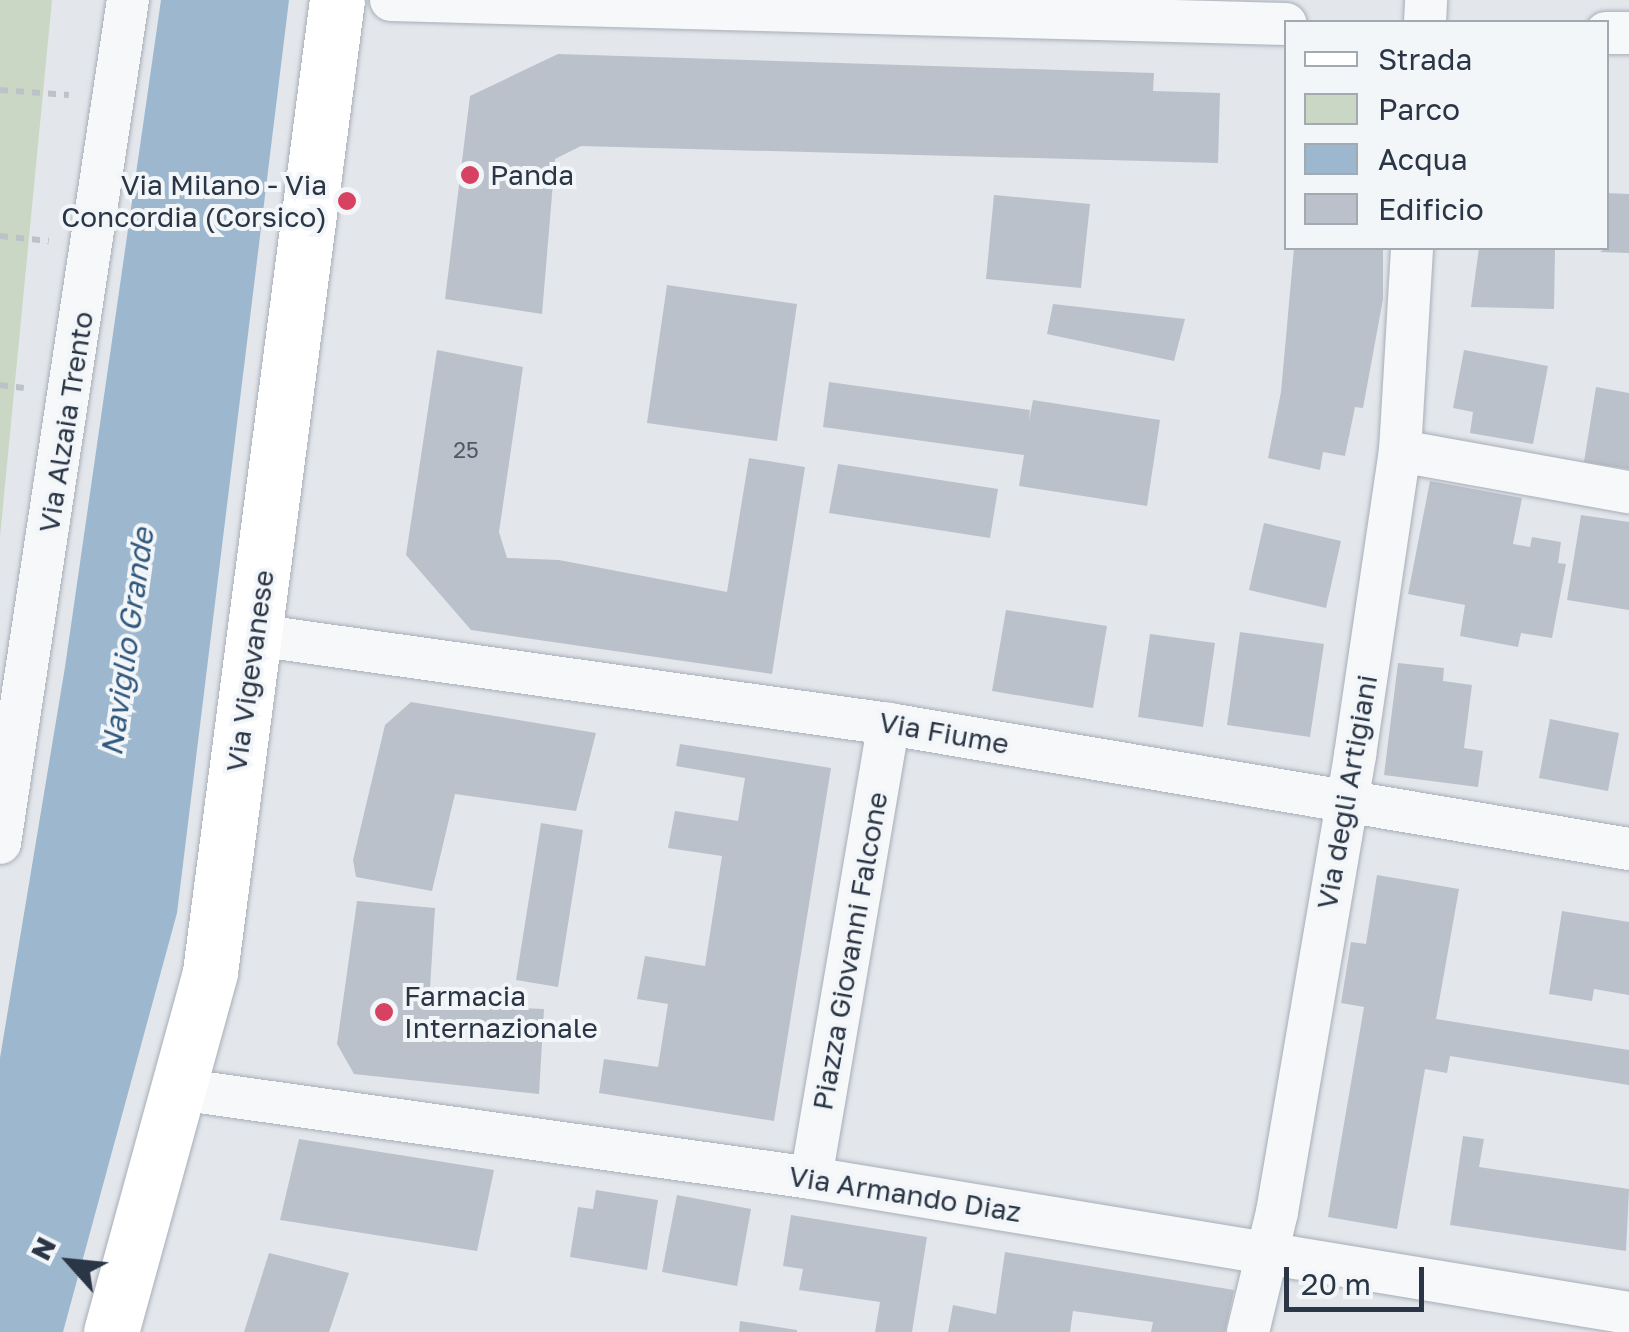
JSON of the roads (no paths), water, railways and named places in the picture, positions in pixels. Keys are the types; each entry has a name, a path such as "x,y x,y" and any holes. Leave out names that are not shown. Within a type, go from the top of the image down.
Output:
{"main road":[{"name":"Via Vigevanese","path":"110,1332 210,972 338,0"}],"street":[{"name":"Via Alzaia Trento","path":"0,843 128,0"},
{"path":"391,0 1284,24"},
{"name":"Via degli Artigiani","path":"1248,1332 1268,1252 1347,803 1400,451 1412,250"},
{"path":"1400,451 1629,492"},
{"name":"Via Fiume","path":"256,635 889,724 1629,849"},
{"name":"Piazza Giovanni Falcone","path":"811,1178 889,724"},
{"name":"Via Armando Diaz","path":"178,1089 811,1178 1629,1313"}],"water":[{"name":"Naviglio Grande","path":"161,0 289,0 177,913 63,1332 0,1332 0,1058 65,667"}],"place":[{"name":"Panda","path":"470,175"},
{"name":"Via Milano - Via Concordia (Corsico)","path":"347,201"},
{"name":"Farmacia Internazionale","path":"384,1012"}]}
